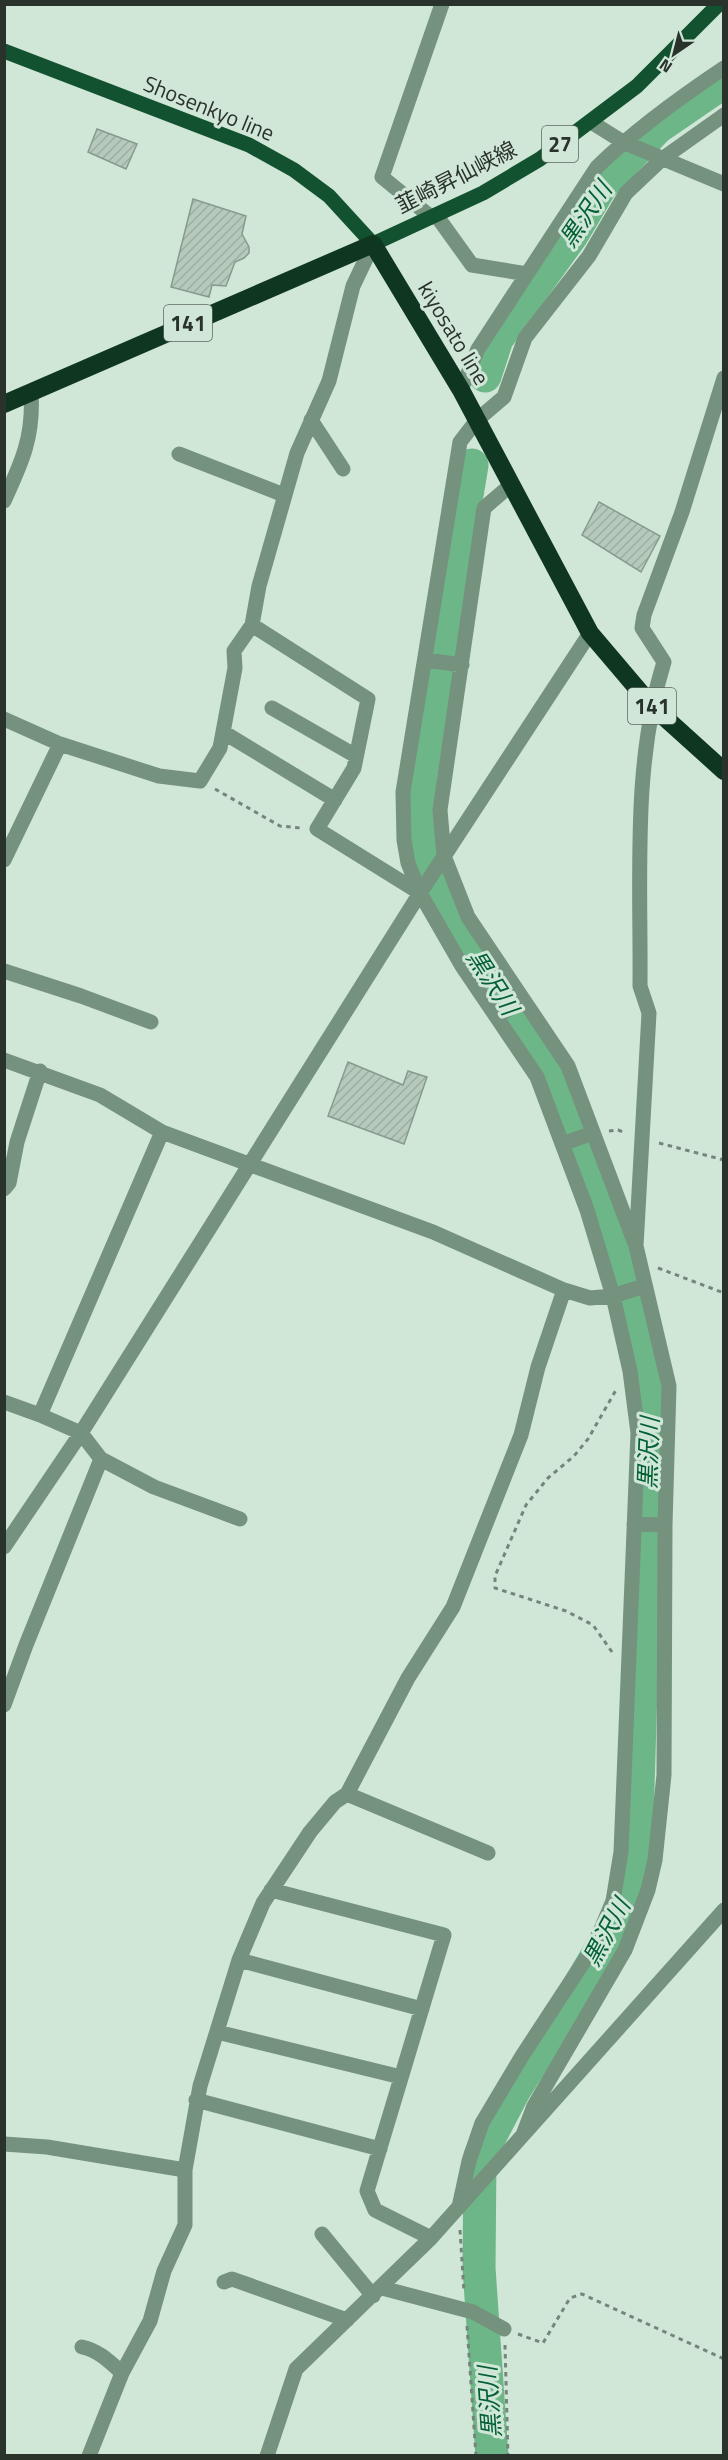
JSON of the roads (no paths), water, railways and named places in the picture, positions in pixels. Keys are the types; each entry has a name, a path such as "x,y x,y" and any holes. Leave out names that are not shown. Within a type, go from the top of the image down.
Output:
{"highway":[{"name":"kiyosato line","path":"373,244 461,390 590,633 652,706 723,771"},
{"name":"141","path":"4,404 373,244"}],"main road":[{"name":"韮崎昇仙峡線","path":"373,244 483,193 540,159 637,86 719,4"},
{"name":"Shosenkyo line","path":"4,51 249,145 294,170 329,196 373,244"}],"street":[{"path":"442,4 382,177 433,216 472,265 527,274"},
{"path":"461,390 478,350 597,167 623,142 723,68"},
{"path":"462,2203 469,2161 482,2123 522,2056 594,1946 613,1901 621,1852 638,1433 617,1295 587,1210 537,1077 499,1016 462,966 420,893 408,863 404,840 404,792 430,660 460,442 477,420 504,397 525,338 589,256 626,193 662,159 723,115"},
{"path":"591,122 623,142 723,184"},
{"path":"4,719 60,744 159,777 200,781 220,748 235,668 234,651 252,625 259,586 297,453 329,381 353,286 373,244"},
{"path":"636,1246 649,1013 640,986 642,784 652,706 664,662 642,628 644,615 682,512 723,378"},
{"path":"4,501 25,456 31,431 31,392"},
{"path":"311,420 343,469"},
{"path":"179,454 284,495"},
{"path":"512,484 484,508 458,664 440,810 444,856 468,917 520,1001 568,1066 636,1246 640,1287 669,1386 661,1525 664,1775 653,1870 648,1890 625,1950 534,2106 523,2135"},
{"path":"252,625 368,699 354,768 317,829 420,893"},
{"path":"4,1547 81,1433 420,893 590,633"},
{"path":"430,660 458,664"},
{"path":"272,708 356,756"},
{"path":"223,732 335,800"},
{"path":"4,861 60,744"},
{"path":"4,971 151,1022"},
{"path":"499,1016 520,1001"},
{"path":"4,1060 40,1071 100,1095 162,1132 433,1232 564,1290 590,1298 617,1295 640,1287"},
{"path":"4,1189 9,1183 17,1142 40,1071"},
{"path":"40,1415 162,1132"},
{"path":"562,1144 593,1133"},
{"path":"89,2456 122,2373 150,2321 164,2271 185,2225 185,2170 196,2100 239,1960 263,1903 310,1832 335,1802 348,1794 408,1678 453,1607 521,1435 538,1367 564,1290"},
{"path":"4,1402 81,1433 101,1460 154,1487 240,1519"},
{"path":"4,1705 101,1460"},
{"path":"636,1524 661,1525"},
{"path":"348,1794 488,1853"},
{"path":"271,1890 444,1935 367,2191 375,2210 430,2238"},
{"path":"267,2456 296,2368 377,2292 430,2238 722,1914"},
{"path":"239,1960 422,2009"},
{"path":"217,2032 401,2077"},
{"path":"196,2100 380,2149"},
{"path":"4,2144 47,2147 185,2170"},
{"path":"322,2234 377,2292 469,2312 499,2325"},
{"path":"224,2282 232,2279 347,2320"},
{"path":"82,2347 91,2349 122,2373"}],"waterway":[{"name":"黒沢川","path":"485,376 497,339 572,235 601,186 657,128 724,82"},
{"name":"黒沢川","path":"472,465 421,775 419,837 448,913 540,1055 565,1111 606,1224 633,1310 650,1385 636,1856 625,1908 514,2091 480,2156 479,2268 492,2456"}]}
